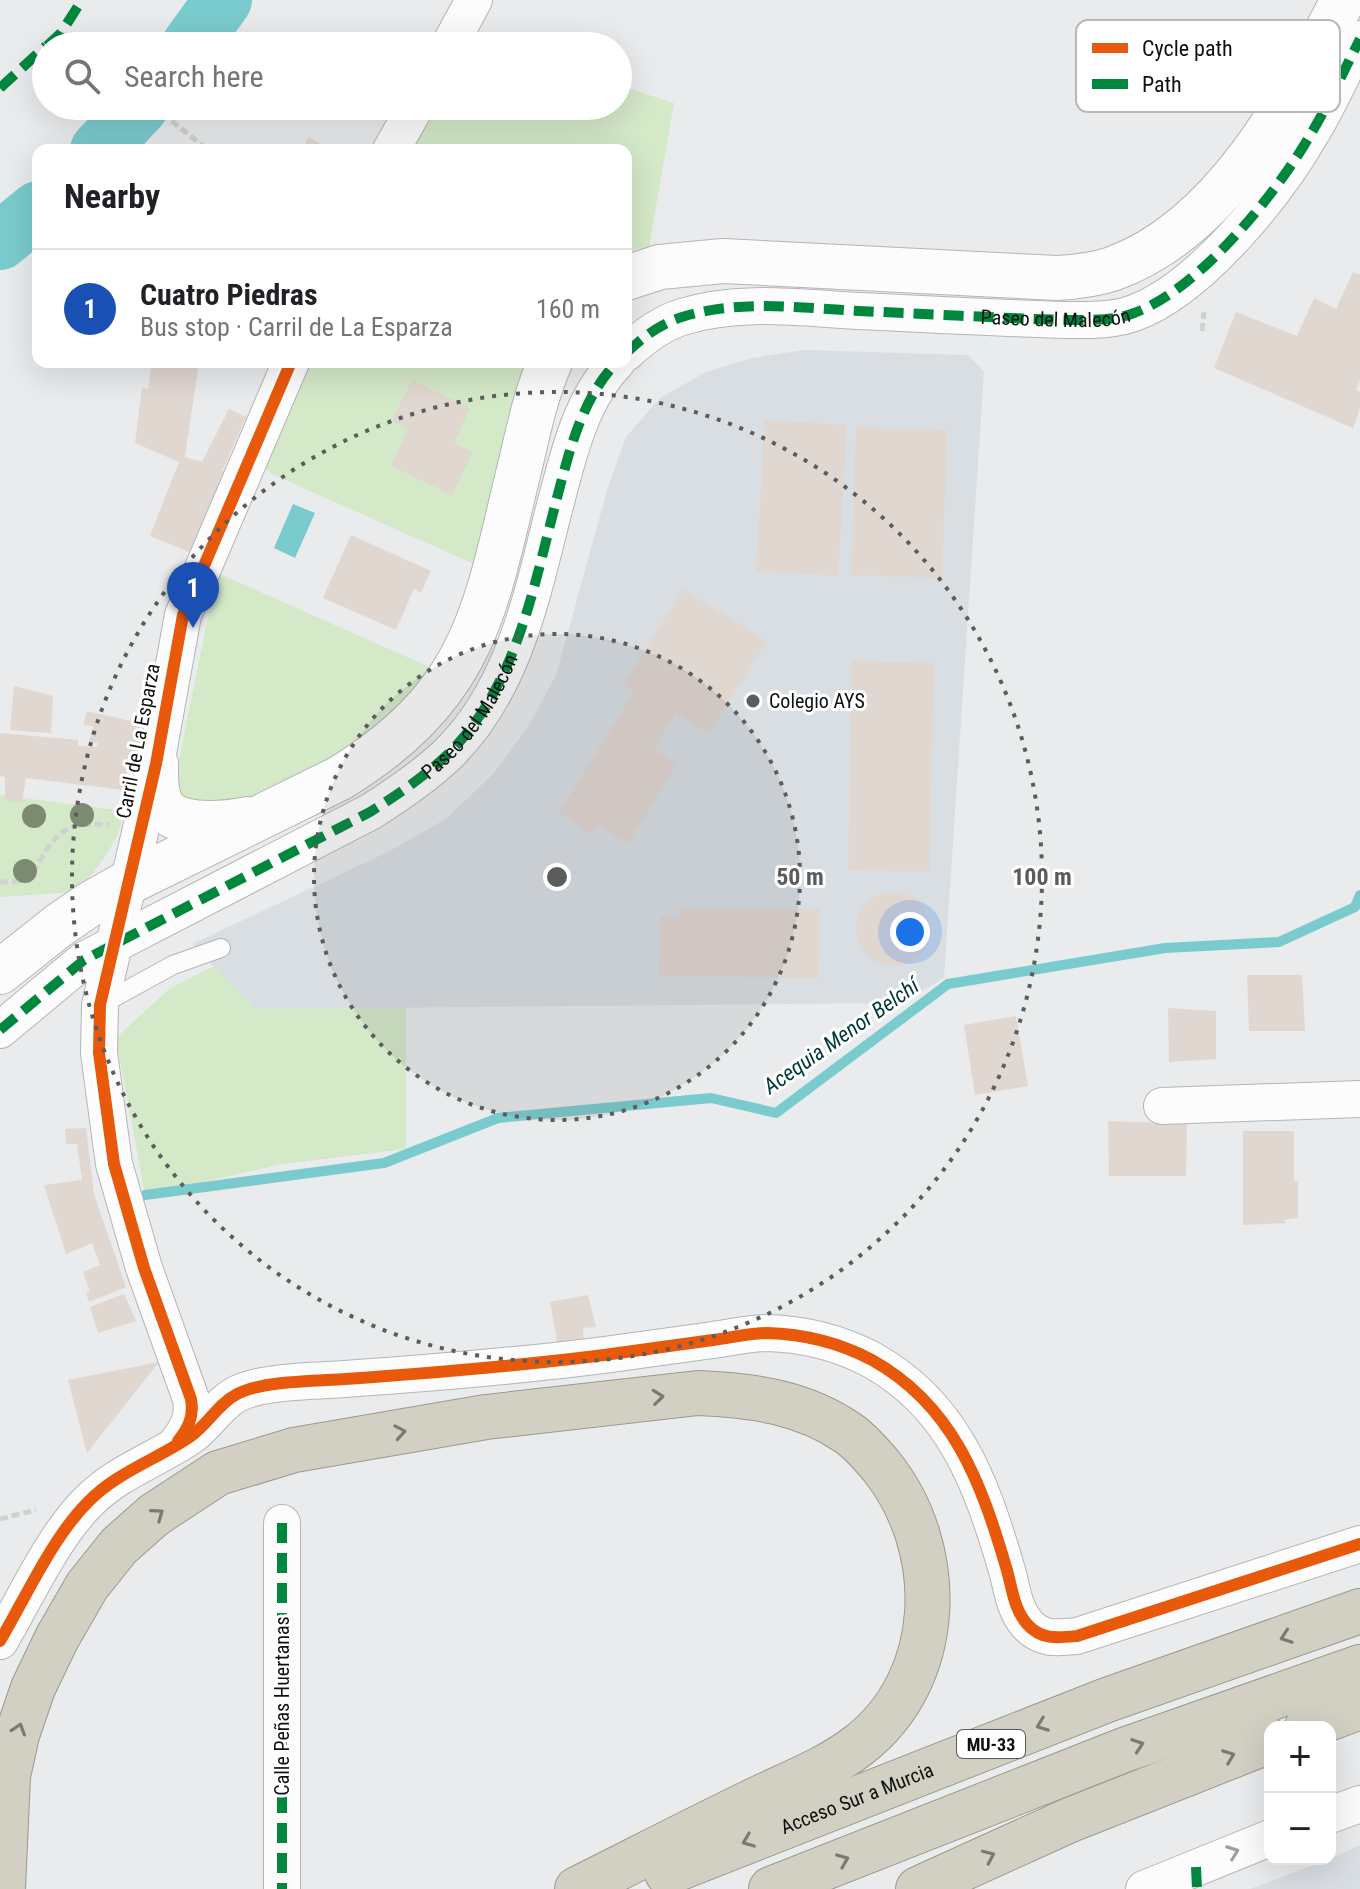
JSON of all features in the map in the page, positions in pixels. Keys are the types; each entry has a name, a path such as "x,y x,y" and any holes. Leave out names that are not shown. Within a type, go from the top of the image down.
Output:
{"highway":[{"path":"3,1889 8,1776 14,1748 33,1688 57,1638 87,1586 119,1546 154,1515 218,1473 294,1450 486,1417 698,1393 732,1394 781,1402 818,1415 850,1434 871,1453 908,1506 919,1536 927,1566 928,1598 918,1660 905,1691 886,1718 858,1745 806,1776 577,1889"},
{"name":"Acceso Sur a Murcia","path":"627,1889 1107,1700 1360,1611"},
{"name":"MU-33","path":"771,1889 1109,1756 1360,1667"},
{"path":"1323,1721 1360,1707"},
{"path":"918,1889 1070,1820 1264,1743"}],"street":[{"path":"457,32 474,0"},
{"path":"1332,20 1343,0"},
{"name":"Paseo del Malecón","path":"1340,77 1360,39"},
{"path":"632,276 660,267 723,261 1057,278 1112,269 1147,253 1171,237 1208,204 1246,161 1282,112"},
{"name":"Paseo del Malecón","path":"632,348 662,325 703,312 726,309 777,307 1067,320 1093,320 1134,313 1165,297 1192,277 1241,228 1304,146 1322,112"},
{"path":"394,144 408,120"},
{"name":"Carril de La Esparza","path":"175,1445 190,1423 193,1409 144,1268 114,1164 99,1053 100,1005 156,764 183,615 288,368"},
{"path":"0,972 132,872 274,812 340,778 393,742 437,698 453,676 484,610 534,407 548,368"},
{"name":"Paseo del Malecón","path":"0,1030 84,960 370,812 449,753 471,727 500,681 519,636 574,437 595,391 612,368"},
{"path":"156,764 158,796 166,811 173,816 228,823 274,812"},
{"path":"1162,1106 1360,1099"},
{"path":"167,1333 198,1367 226,1384 246,1391"},
{"path":"0,1641 58,1541 88,1501 134,1467 175,1445 206,1423 222,1405 246,1391 296,1383 580,1358 765,1333 835,1343 872,1361 914,1389 947,1425 976,1478 1006,1568 1014,1603 1025,1622 1038,1634 1054,1638 1077,1636 1360,1544"},
{"name":"Calle Peñas Huertanas","path":"282,1523 282,1889"},
{"path":"1336,1813 1360,1804"},
{"path":"1144,1889 1196,1878 1264,1841"}],"lane":[{"path":"100,1005 173,965 221,948"}],"path":[{"path":"170,120 200,144"},
{"path":"0,882 24,880 55,840 78,824 113,826 131,823 142,828"}],"shaded area":[{"name":"Colegio AYS","path":"805,350 968,355 984,372 944,978 902,1003 255,1009 192,944 388,852 446,819 494,773 528,727 556,675 608,487 626,437 660,398 706,372 752,358"},
{"path":"1360,1845 1360,1889 1250,1889 1314,1865 1336,1865 1336,1856"}],"green space":[{"path":"632,90 674,103 649,247 632,250 632,144 414,144 425,120 632,120"},
{"path":"306,368 524,368 474,564 274,475 260,465"},
{"path":"217,573 434,669 351,755 280,791 232,805 170,804"},
{"path":"0,795 124,811 112,845 76,892 0,897"},
{"path":"214,966 255,1009 406,1008 406,1149 283,1164 145,1195 116,1038 169,989"}],"water":[{"path":"293,504 315,513 295,558 274,548"}],"building":[{"path":"309,137 320,144 305,144"},
{"path":"1353,272 1360,275 1360,381 1356,390 1360,392 1360,408 1353,428 1214,368 1236,312 1297,336 1314,298 1336,309"},
{"path":"151,368 198,368 185,457 202,462 229,409 246,417 222,471 230,472 194,554 150,536 179,462 135,443 142,388 148,389"},
{"path":"412,380 470,408 454,443 473,452 452,495 391,466 408,429 392,421"},
{"path":"765,420 847,425 838,576 756,571"},
{"path":"856,427 947,430 942,578 851,575"},
{"path":"351,535 431,571 421,593 414,589 396,630 323,598"},
{"path":"683,589 767,641 709,734 676,713 654,749 677,764 628,844 598,825 592,834 559,813 634,692 623,686"},
{"path":"852,661 934,663 929,872 848,870"},
{"path":"14,686 53,696 51,733 10,730"},
{"path":"87,711 148,725 141,768 127,768 124,790 26,778 22,803 5,800 5,777 0,776 0,733 78,740 78,746 97,747 98,743 89,742 93,726 83,725"},
{"path":"886,892 900,892 914,898 924,908 930,929 928,943 914,960 900,966 886,966 872,960 862,950 856,936 856,922 862,908 872,898"},
{"path":"679,908 820,909 819,978 659,976 660,917 679,918"},
{"path":"1247,975 1302,975 1305,1031 1249,1031"},
{"path":"1168,1008 1216,1011 1216,1059 1169,1062"},
{"path":"1016,1016 1028,1086 975,1095 964,1025"},
{"path":"1108,1121 1187,1124 1186,1176 1109,1176"},
{"path":"86,1128 94,1194 126,1287 89,1302 86,1293 90,1291 83,1272 100,1265 92,1243 66,1254 44,1185 82,1180 77,1144 66,1144 65,1129"},
{"path":"1243,1131 1294,1131 1298,1218 1284,1220 1286,1223 1243,1225"},
{"path":"124,1294 136,1321 98,1333 90,1307"},
{"path":"588,1295 596,1327 583,1328 584,1341 558,1346 550,1302"},
{"path":"159,1362 87,1453 68,1380"}],"waterway":[{"path":"200,32 223,0"},
{"path":"105,144 127,120"},
{"path":"0,241 32,215"},
{"name":"Acequia Menor Belchí","path":"145,1195 384,1163 498,1118 711,1098 776,1113 948,984 1165,948 1279,942 1355,907 1360,895"}],"marked path":[{"path":"62,32 82,0"},
{"path":"1340,80 1360,39"},
{"path":"0,88 32,59"},
{"path":"632,348 666,323 682,317 748,306 1067,320 1126,316 1159,301 1185,283 1235,236 1279,182 1323,112"},
{"path":"0,1030 84,960 370,812 448,754 472,727 507,665 531,598 579,424 595,391 612,368"},
{"path":"282,1523 282,1889"},
{"path":"1196,1867 1197,1889"}],"cycle path":[{"path":"178,1441 190,1421 191,1399 144,1268 114,1164 99,1053 100,1005 156,764 183,615 288,368"},
{"path":"0,1641 51,1550 88,1502 112,1482 191,1436 237,1394 260,1386 289,1382 539,1363 760,1333 808,1338 847,1349 900,1378 924,1399 960,1448 974,1476 1019,1611 1027,1624 1038,1633 1056,1637 1077,1636 1360,1544"}],"place":[{"name":"Cuatro Piedras","path":"193,628"},
{"name":"Colegio AYS","path":"753,701"}]}
